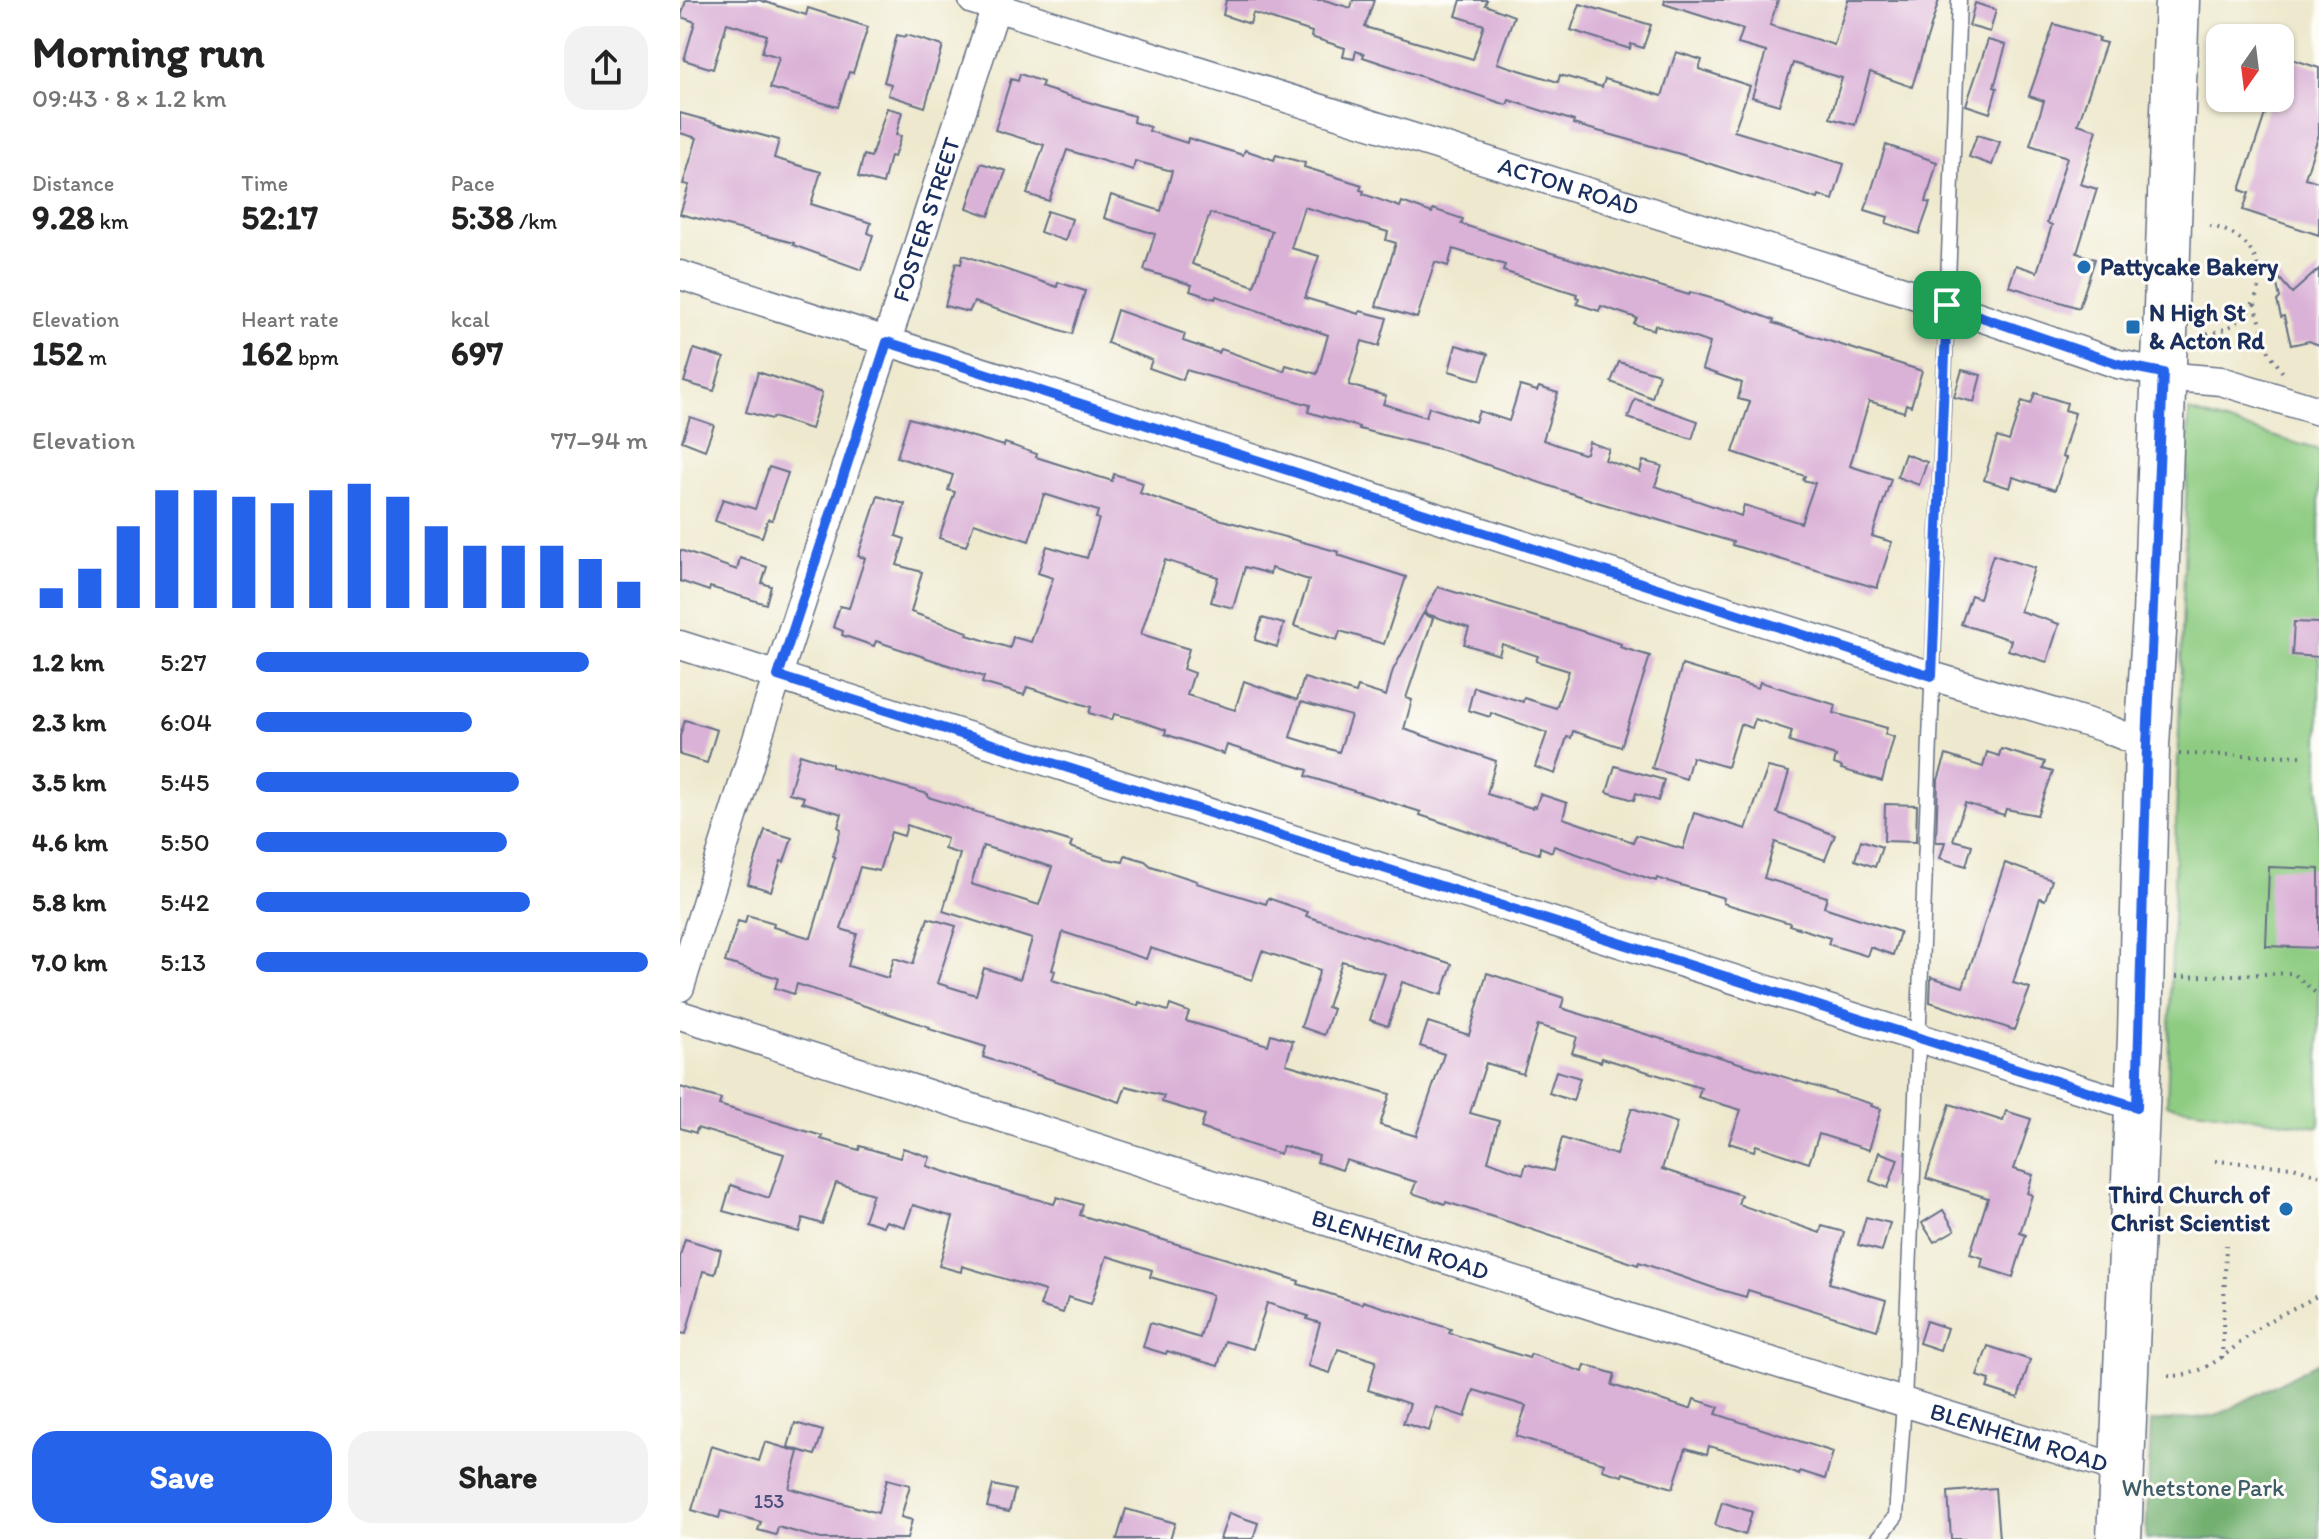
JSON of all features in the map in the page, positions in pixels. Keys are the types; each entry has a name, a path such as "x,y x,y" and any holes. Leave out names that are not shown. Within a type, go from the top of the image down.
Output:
{"main road":[{"path":"2119,1539 2142,977 2173,1"}],"street":[{"name":"ACTON ROAD","path":"989,2 1947,305 2118,364 2221,381 2319,411"},
{"name":"FOSTER STREET","path":"680,987 887,342 989,2"},
{"path":"680,275 1932,676 2102,727 2147,745"},
{"path":"680,645 2137,1107"},
{"name":"BLENHEIM ROAD","path":"680,1015 2121,1469"}],"lane":[{"path":"1878,1539 1896,1516 1904,1403 1959,0"}],"path":[{"path":"2210,226 2230,232 2252,253 2259,272 2255,302 2269,352 2285,375"},
{"path":"2207,334 2235,325 2255,302"},
{"path":"2147,745 2178,754 2301,756"},
{"path":"2142,977 2293,973 2319,996"},
{"path":"2215,1161 2293,1167 2319,1175"},
{"path":"2222,1358 2226,1245"},
{"path":"2168,1376 2200,1370 2222,1358 2268,1322 2319,1295"}],"green space":[{"path":"2189,411 2319,450 2319,1127 2167,1105"},
{"name":"Whetstone Park","path":"2319,1362 2319,1539 2146,1539 2151,1422 2216,1416"}],"building":[{"path":"686,0 759,0 806,15 808,8 868,27 838,107 770,88 779,57 762,52 767,35 727,23 713,69 684,60 695,22 681,17"},
{"path":"1226,0 1324,0 1351,8 1353,0 1374,0 1365,27 1473,59 1484,25 1456,16 1461,0 1487,0 1485,5 1514,16 1497,63 1558,82 1560,75 1602,87 1605,79 1662,96 1676,52 1702,60 1699,69 1750,86 1734,131 1844,164 1833,200 1819,195 1818,199 1680,154 1573,124 1574,121 1509,100 1507,105 1363,57 1364,54 1356,51 1354,59 1343,57 1345,48 1311,37 1312,32 1253,13 1250,24 1223,15"},
{"path":"1665,0 1778,0 1770,25 1834,45 1848,0 1939,0 1912,87 1870,72 1855,125 1830,118 1842,78 1793,63 1779,105 1752,97 1766,52 1738,44 1743,29 1664,4"},
{"path":"1975,3 1996,10 1990,32 1969,26"},
{"path":"1580,4 1651,25 1643,48 1631,44 1630,49 1571,30"},
{"path":"2054,24 2100,38 2098,41 2106,43 2078,124 2097,130 2080,184 2097,189 2077,253 2095,259 2079,308 2009,286 2016,265 2037,272 2052,225 2047,223 2067,157 2030,145 2044,101 2029,96"},
{"path":"897,35 943,46 925,107 888,95 891,84 884,82"},
{"path":"1988,40 2006,45 1990,113 1966,105"},
{"path":"2294,60 2319,68 2319,134 2305,178 2319,182 2319,235 2243,210 2249,193 2240,190 2266,112 2294,112"},
{"path":"1020,74 1043,82 1041,87 1134,116 1133,122 1150,127 1149,131 1187,143 1188,138 1243,155 1245,150 1274,160 1276,155 1305,163 1304,167 1362,185 1360,190 1364,191 1363,194 1400,207 1402,202 1432,213 1433,209 1463,219 1461,224 1689,295 1690,292 1724,302 1774,320 1773,323 1922,371 1911,406 1906,404 1904,412 1869,401 1850,466 1891,479 1872,536 1892,542 1877,588 1732,545 1733,542 1597,502 1443,450 1359,429 1308,412 1310,405 1186,370 1183,380 1149,368 1152,360 1107,343 1117,310 1185,334 1183,341 1219,353 1221,349 1284,371 1286,365 1317,374 1328,335 1216,296 1215,299 1190,291 1192,285 1144,270 1155,234 1104,218 1111,195 1161,211 1172,171 1135,161 1133,170 1067,150 1049,201 1027,194 1044,145 995,130 1011,79 1018,81","holes":["1304,207 1388,232 1386,240 1396,243 1376,306 1417,318 1435,262 1448,266 1453,249 1505,265 1503,271 1577,294 1577,304 1599,311 1601,306 1637,318 1634,324 1654,330 1655,325 1710,343 1702,369 1742,383 1738,399 1750,402 1733,452 1805,476 1803,480 1815,483 1801,523 1744,505 1741,516 1655,486 1662,466 1643,461 1640,472 1605,460 1609,449 1589,442 1583,454 1543,440 1558,393 1539,387 1537,391 1520,386 1509,421 1479,411 1475,422 1429,407 1426,417 1383,404 1386,396 1349,385 1362,341 1379,346 1387,318 1360,311 1359,314 1305,298 1319,256 1291,248","1210,213 1272,231 1254,286 1192,264"]},
{"path":"887,108 902,112 896,135 901,136 894,157 890,156 883,184 858,177 864,155 871,157"},
{"path":"680,113 779,140 774,158 821,172 811,204 871,223 868,233 873,235 862,270 794,243 680,214 689,185 683,184 697,138 680,133"},
{"path":"1977,135 2000,142 1992,165 1969,157"},
{"path":"1886,145 1937,162 1926,202 1930,203 1919,234 1886,223 1888,217 1865,210"},
{"path":"981,163 1006,171 989,216 967,208"},
{"path":"1047,211 1072,219 1065,241 1040,232"},
{"path":"963,255 1057,287 1058,282 1085,291 1072,334 974,302 969,312 945,306 956,263 961,264"},
{"path":"2319,269 2319,345 2309,341 2291,345 2277,301 2280,298 2274,272 2292,293"},
{"path":"1456,345 1488,354 1480,380 1449,371"},
{"path":"694,349 724,358 714,391 684,382"},
{"path":"1619,362 1659,374 1652,398 1611,382"},
{"path":"1962,370 1981,375 1974,402 1954,397"},
{"path":"758,372 822,393 811,429 746,412"},
{"path":"2035,393 2067,403 2065,410 2075,413 2062,457 2066,458 2055,490 2013,477 2010,488 1984,480 1997,437 2009,441 2022,401 2031,404"},
{"path":"1635,399 1698,421 1692,439 1628,418"},
{"path":"690,417 714,425 705,450 682,441"},
{"path":"909,418 1004,446 1005,443 1037,454 1036,457 1112,481 1114,474 1143,483 1140,493 1219,519 1339,552 1338,555 1406,577 1384,644 1340,631 1337,640 1294,626 1309,580 1271,568 1270,574 1245,567 1233,608 1211,602 1218,577 1165,560 1141,634 1189,649 1183,669 1194,673 1187,695 1235,710 1244,681 1297,700 1304,678 1356,693 1358,687 1386,696 1393,670 1423,614 1433,618 1406,698 1412,700 1404,729 1496,761 1487,794 1532,808 1536,807 1540,794 1567,803 1563,818 1633,842 1636,835 1683,849 1694,813 1746,829 1768,767 1789,772 1777,813 1835,835 1825,860 1775,842 1764,878 1827,897 1824,907 1900,932 1893,955 1870,947 1867,956 1828,944 1830,938 1790,923 1723,903 1724,898 1657,878 1656,881 1554,846 1552,852 1540,847 1539,854 1306,776 1308,770 1227,745 1224,754 1165,734 1166,730 1131,718 1114,714 1112,720 1089,713 1091,707 1027,687 1024,695 982,683 984,677 876,641 874,646 842,635 843,631 833,627 840,606 849,608 865,558 858,556 878,496 905,504 896,536 905,539 897,565 922,572 911,612 968,632 967,635 1010,648 1013,637 1031,642 1053,578 1038,573 1047,546 1087,558 1099,519 1096,518 1098,511 1044,494 1029,541 974,523 966,546 939,538 955,492 948,490 953,475 897,457","holes":["1301,702 1351,716 1339,752 1290,737"]},
{"path":"1905,454 1927,462 1919,485 1897,477"},
{"path":"769,467 788,473 772,520 768,519 762,537 715,521 723,499 755,509"},
{"path":"680,550 737,570 740,558 767,567 762,583 771,586 766,604 680,581"},
{"path":"1993,555 2034,568 2020,611 2059,624 2047,662 2008,650 2011,640 1961,624 1971,595 1979,598"},
{"path":"1438,587 1588,633 1650,656 1621,747 1573,731 1571,738 1567,737 1555,774 1535,767 1547,733 1491,713 1490,717 1468,710 1474,687 1556,708 1569,671 1536,661 1538,656 1502,644 1499,655 1464,644 1469,628 1424,613"},
{"path":"1262,618 1284,624 1277,647 1255,640"},
{"path":"2294,622 2319,623 2319,657 2292,655"},
{"path":"1682,665 1758,688 1760,682 1836,705 1834,713 1887,728 1885,734 1894,737 1882,781 1841,769 1834,764 1836,756 1789,742 1792,731 1755,719 1752,728 1740,724 1727,767 1692,757 1686,779 1652,768"},
{"path":"685,720 717,730 707,763 680,755 680,736"},
{"path":"2001,749 2045,762 2043,769 2053,772 2037,815 2006,809 2004,815 1965,803 1953,840 1972,845 1966,866 1940,858 1945,842 1936,842 1938,780 1946,755 1983,767 1987,752 1999,756"},
{"path":"800,754 832,764 832,767 928,794 928,797 1072,842 1070,847 1108,859 1123,862 1125,855 1196,883 1266,904 1268,898 1308,912 1306,916 1452,964 1442,995 1402,982 1388,1026 1370,1020 1385,974 1342,961 1327,1007 1333,1009 1324,1035 1301,1027 1320,970 1262,951 1252,980 1150,948 1146,959 1063,932 1052,970 1055,971 1052,980 1138,1006 1139,1002 1168,1011 1170,1005 1189,1012 1186,1021 1268,1045 1271,1034 1293,1041 1286,1064 1390,1094 1380,1125 1416,1136 1444,1054 1420,1046 1428,1022 1469,1035 1487,973 1564,998 1561,1008 1872,1104 1881,1109 1869,1150 1819,1134 1809,1163 1756,1145 1754,1151 1729,1143 1741,1110 1698,1097 1701,1088 1602,1058 1601,1062 1572,1053 1577,1037 1538,1025 1523,1074 1486,1063 1470,1113 1499,1121 1488,1161 1523,1174 1526,1164 1553,1171 1562,1138 1616,1155 1632,1108 1677,1123 1662,1169 1741,1195 1738,1204 1820,1233 1822,1226 1844,1232 1829,1283 1886,1300 1877,1330 1748,1290 1746,1297 1714,1288 1639,1262 1638,1265 1445,1204 1412,1193 1416,1182 1346,1160 1342,1170 1317,1162 1319,1155 1283,1146 1280,1154 1254,1146 1201,1128 1205,1115 1162,1102 1164,1096 1126,1086 1120,1102 983,1057 986,1047 930,1027 797,984 794,994 775,988 778,978 725,962 738,921 745,923 747,915 774,923 773,927 811,938 841,829 838,827 842,814 802,802 804,797 789,793","holes":["907,825 947,839 944,849 960,854 943,911 1032,939 1020,979 984,968 976,995 937,983 956,926 928,918 913,964 894,958 888,978 848,966 857,934 841,929 860,867 879,871 891,832 904,836","983,846 1052,867 1039,905 971,884"]},
{"path":"1615,766 1664,780 1658,801 1636,793 1634,800 1607,792"},
{"path":"1885,804 1917,805 1916,842 1884,841"},
{"path":"765,830 792,838 771,891 748,884"},
{"path":"1861,840 1882,847 1875,867 1855,860"},
{"path":"2005,863 2052,880 2045,900 2040,898 2013,983 2030,988 2014,1030 1930,1002 1931,977 1963,987"},
{"path":"2269,867 2319,869 2319,948 2266,946"},
{"path":"1556,1071 1580,1078 1573,1101 1549,1093"},
{"path":"680,1087 721,1099 719,1105 822,1136 821,1139 900,1158 903,1148 930,1157 927,1166 1054,1204 1057,1197 1083,1205 1080,1215 1451,1329 1449,1333 1529,1358 1531,1354 1583,1372 1585,1365 1615,1374 1612,1385 1686,1408 1691,1408 1694,1399 1719,1407 1716,1414 1833,1452 1825,1479 1800,1471 1799,1475 1709,1446 1707,1454 1686,1448 1673,1488 1623,1473 1622,1476 1602,1470 1604,1463 1516,1436 1526,1406 1474,1390 1465,1417 1436,1407 1429,1431 1403,1423 1410,1404 1368,1390 1376,1361 1338,1349 1330,1373 1308,1366 1320,1323 1267,1303 1253,1349 1225,1341 1218,1366 1167,1351 1166,1354 1143,1347 1150,1323 1200,1338 1212,1295 1150,1277 1152,1270 1107,1256 1091,1304 1068,1297 1063,1313 1040,1306 1045,1291 962,1266 961,1272 939,1266 953,1217 913,1205 905,1227 886,1221 883,1226 864,1220 873,1194 836,1183 822,1224 803,1218 799,1232 723,1211 731,1185 769,1198 784,1154 697,1128 696,1133 680,1128"},
{"path":"1950,1104 2003,1121 2006,1111 2031,1119 2014,1169 2033,1175 2027,1193 2032,1195 2020,1233 2026,1235 2013,1277 1981,1267 1983,1258 1970,1254 1988,1198 1926,1178"},
{"path":"1879,1152 1898,1159 1888,1188 1870,1181"},
{"path":"1943,1210 1955,1230 1934,1242 1922,1223"},
{"path":"1866,1217 1890,1223 1882,1251 1858,1245"},
{"path":"685,1239 721,1250 715,1274 703,1271 686,1334 680,1333 680,1256"},
{"path":"1926,1321 1947,1328 1940,1350 1919,1343"},
{"path":"1988,1346 2030,1360 2018,1398 1987,1388 1990,1380 1977,1376"},
{"path":"795,1423 823,1431 815,1455 788,1447"},
{"path":"765,1442 799,1452 789,1488 878,1513 887,1479 910,1485 901,1517 912,1520 907,1539 821,1539 778,1527 776,1535 758,1530 761,1522 721,1511 719,1518 692,1510 711,1446 759,1461"},
{"path":"993,1485 1015,1490 1009,1512 987,1507"},
{"path":"1995,1488 1999,1539 1951,1539 1948,1492"},
{"path":"1722,1502 1752,1512 1745,1535 1715,1525"},
{"path":"1126,1509 1175,1523 1170,1539 1117,1539"},
{"path":"1229,1513 1258,1523 1253,1539 1220,1539"}],"place":[{"name":"Pattycake Bakery","path":"2084,267"},
{"name":"N High St & Acton Rd","path":"2133,327"},
{"name":"Third Church of Christ Scientist","path":"2286,1209"}],"route":[{"path":"1947,305 2118,364 2163,373 2155,615 2147,745 2137,1107 778,676 887,342 1932,676 1947,305"}]}
